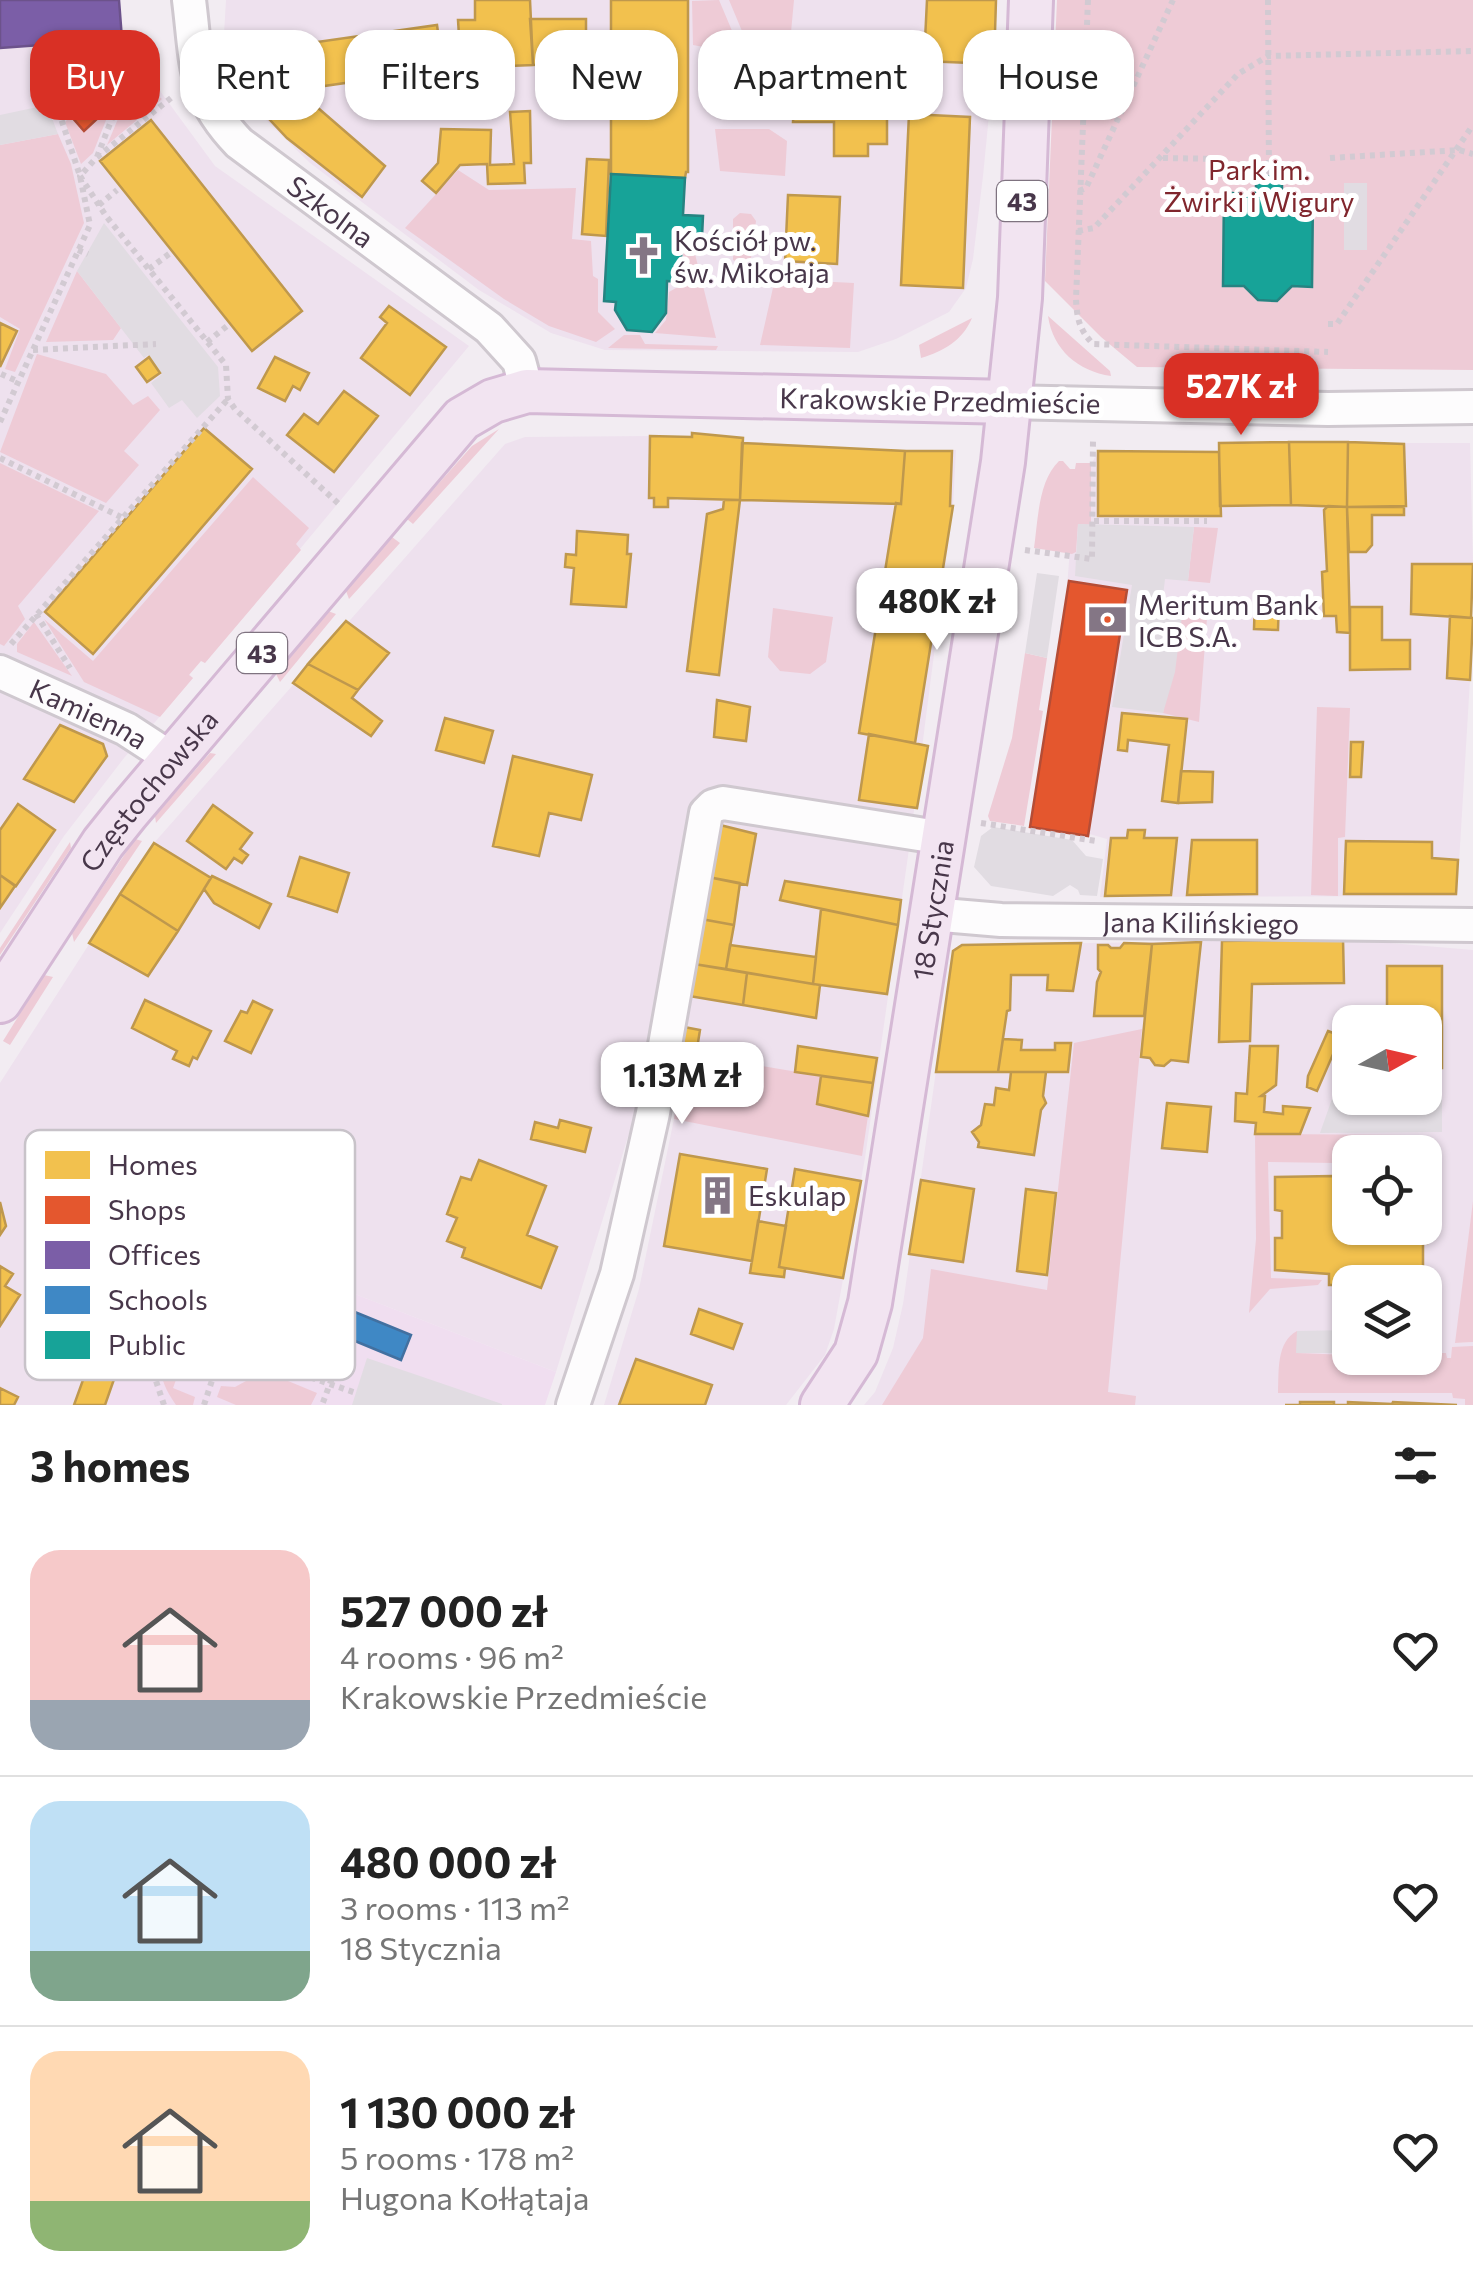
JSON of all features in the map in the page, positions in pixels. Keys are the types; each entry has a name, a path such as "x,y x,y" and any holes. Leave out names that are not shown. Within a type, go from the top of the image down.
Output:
{"main road":[{"name":"43","path":"1010,402 1020,298 1030,0"},
{"name":"Krakowskie Przedmieście","path":"527,391 1010,402"},
{"name":"Częstochowska","path":"0,1000 103,843 462,420 493,401 527,391"},
{"name":"18 Stycznia","path":"822,1405 856,1352 870,1303 931,914 962,830 1010,402"}],"street":[{"name":"Szkolna","path":"189,0 196,67 218,121 239,143 489,328 519,361 527,391"},
{"name":"Krakowskie Przedmieście","path":"1010,402 1328,408 1473,406"},
{"name":"Kamienna","path":"3,663 126,729 172,760"},
{"path":"574,1405 617,1274 653,1113 706,813 723,803 962,830"},
{"name":"Jana Kilińskiego","path":"931,914 1001,920 1473,925"}],"path":[{"path":"1088,0 1077,322 1093,344 1328,352"},
{"path":"1079,191 1086,188 1174,0"},
{"path":"1268,0 1269,177"},
{"path":"1078,230 1094,228 1238,74 1268,56 1473,52"},
{"path":"80,176 96,158 176,94"},
{"path":"62,120 80,176 90,225"},
{"path":"96,158 111,120"},
{"path":"1328,324 1338,324 1473,124"},
{"path":"1330,158 1459,150 1473,154"},
{"path":"1162,158 1221,159"},
{"path":"80,176 106,216 226,366 228,399 346,510"},
{"path":"99,205 117,190"},
{"path":"0,422 90,225 106,216"},
{"path":"78,250 88,254"},
{"path":"149,269 169,254"},
{"path":"207,342 227,326"},
{"path":"33,350 156,344"},
{"path":"1,374 19,382"},
{"path":"3,663 36,614 228,399"},
{"path":"1025,550 1092,559 1093,438"},
{"path":"0,458 121,517"},
{"path":"1094,521 1208,521"},
{"path":"36,614 74,674"},
{"path":"962,830 1096,842"},
{"path":"156,1380 164,1405"},
{"path":"204,1405 212,1380"},
{"path":"318,1380 356,1393"},
{"path":"322,1405 331,1380"}],"shaded area":[{"path":"0,0 119,0 121,30 30,30 30,120 160,120 160,91 215,166 469,346 205,663 201,660 189,674 193,678 64,836 0,933"},
{"path":"226,0 997,0 996,30 963,30 963,120 988,120 973,259 966,288 949,312 896,339 858,352 605,350 551,333 479,290 310,163 266,120 325,120 325,30 224,30"},
{"path":"30,109 30,120 53,120 58,134 0,145 0,115"},
{"path":"1344,183 1367,183 1367,250 1344,250"},
{"path":"104,223 218,367 220,396 197,418 182,400 169,408 151,383 162,374 148,355 144,358 77,271"},
{"path":"650,436 905,451 956,450 953,506 912,826 718,792 649,1068 556,1372 355,1294 355,1130 25,1130 25,1380 117,1380 108,1405 0,1405 0,1083 154,843 505,444 525,437"},
{"path":"1219,443 1470,443 1470,680 1457,896 1100,897 1107,839 1044,821 1050,801 1074,499 1098,451 1218,452"},
{"path":"1078,524 1194,527 1188,581 1165,579 1162,605 1183,608 1175,672 1163,713 1112,707 1132,585 1075,576"},
{"path":"1037,573 1059,576 1047,658 1025,653"},
{"path":"732,816 910,842 865,1158 834,1329 825,1355 786,1405 604,1405 639,1289 674,1119 680,1052 716,824"},
{"path":"993,827 1072,840 1086,856 1103,859 1097,896 1080,895 1070,885 1053,896 991,886 974,867 981,836"},
{"path":"1343,939 1473,950 1473,1203 1456,1343 1473,1342 1473,1405 864,1405 875,1392 893,1348 903,1304 953,951 962,945"},
{"path":"1332,1099 1332,1115 1442,1115 1442,1132 1320,1133"},
{"path":"355,1294 556,1372 545,1405 107,1405 116,1380 355,1380"},
{"path":"1332,1330 1332,1353 1296,1353 1297,1331"},
{"path":"367,1358 502,1404 502,1405 352,1405"}],"green space":[{"path":"719,0 732,30 698,30 698,46 693,45 692,1"},
{"path":"729,0 794,0 791,30 742,30"},
{"name":"Park im. Żwirki i Wigury","path":"1057,0 1473,0 1473,370 1137,367 1045,281 1052,120 1134,120 1134,30 1056,30"},
{"path":"75,120 84,130 95,120 106,120 93,153 81,164 65,122"},
{"path":"118,120 137,120 107,145"},
{"path":"715,129 769,129 787,141 785,176 720,171"},
{"path":"58,134 71,164 84,223 15,372 5,369 20,329 0,317 0,145"},
{"path":"458,170 489,190 576,188 572,239 591,241 593,276 598,279 598,312 615,329 596,342 549,326 405,228"},
{"path":"740,213 751,214 756,221 751,258 743,264 733,260 733,219"},
{"path":"694,250 716,338 655,333 666,320 669,292 683,284 683,251"},
{"path":"77,271 121,328 113,340 46,342"},
{"path":"775,279 854,283 850,348 760,345"},
{"path":"1048,316 1111,376 1088,369 1069,357 1055,339"},
{"path":"972,318 951,344 921,358 919,345"},
{"path":"624,335 640,335 645,344 718,346 716,350 608,348"},
{"path":"37,354 106,374 133,405 148,396 160,410 124,451 139,465 106,503 0,452"},
{"path":"499,429 413,524 407,519 472,446"},
{"path":"1059,461 1070,469 1075,469 1076,463 1091,463 1091,525 1078,524 1076,552 1072,554 1034,548 1043,490"},
{"path":"0,463 99,511 18,606 25,619 4,646 0,644"},
{"path":"253,477 309,528 296,544 301,550 205,663 201,661 189,675 193,678 160,717 84,682 44,619 93,661"},
{"path":"1194,527 1218,528 1210,583 1188,581"},
{"path":"392,537 400,543 349,599 346,591"},
{"path":"1184,602 1208,605 1199,722 1163,713"},
{"path":"773,608 833,617 826,662 810,674 780,671 768,657"},
{"path":"328,611 336,614 280,682 276,674"},
{"path":"34,622 72,676 17,652 17,644"},
{"path":"1025,653 1047,658 1039,710 1043,711 1024,826 990,821 988,816 1012,738"},
{"path":"1317,707 1350,708 1345,837 1338,838 1338,896 1311,895"},
{"path":"210,753 216,754 156,823 155,816"},
{"path":"135,839 142,841 74,942 72,933"},
{"path":"70,842 71,848 0,955 0,948"},
{"path":"44,975 53,977 10,1045 3,1041"},
{"path":"1142,1029 1108,1392 1136,1396 1135,1405 882,1405 923,1338 931,1269 1047,1290 1074,1043"},
{"path":"685,1053 821,1076 818,1104 868,1116 862,1156 674,1119"},
{"path":"1255,1134 1408,1135 1332,1135 1332,1163 1268,1162 1271,1278 1322,1280 1318,1285 1270,1289 1249,1313 1256,1239"},
{"path":"1473,1201 1473,1342 1455,1343"},
{"path":"1297,1331 1297,1353 1332,1354 1332,1375 1442,1375 1442,1353 1451,1358 1452,1347 1473,1346 1473,1405 1465,1405 1465,1399 1453,1398 1452,1393 1278,1393 1282,1350"},
{"path":"163,1380 176,1380 173,1388 195,1397 193,1405 176,1405"},
{"path":"248,1380 286,1380 317,1393 311,1405 236,1405 217,1397 221,1386 235,1387"}],"building: Homes":[{"path":"475,0 530,0 533,65 515,66 515,30 459,30 458,20 475,20"},
{"path":"611,0 688,0 685,178 611,174 611,120 678,120 678,30 611,30"},
{"path":"927,0 996,0 995,30 963,30 963,63 943,62 943,30 926,30"},
{"path":"530,19 586,19 586,30 535,30 533,65"},
{"path":"437,25 438,30 402,30"},
{"path":"345,38 345,83 325,86 325,41"},
{"path":"530,111 531,163 524,163 525,183 488,184 487,164 460,165 436,193 422,181 438,163 441,129 491,130 490,165 514,164 511,120 515,120 515,112"},
{"path":"325,114 385,166 362,197 270,120 325,120"},
{"path":"963,117 963,120 970,120 963,288 901,285 909,120"},
{"path":"151,120 302,311 252,351 100,161"},
{"path":"887,120 887,144 868,144 868,156 834,156 834,122 793,122"},
{"path":"587,159 609,160 606,236 582,234"},
{"path":"788,195 840,197 837,264 785,261"},
{"path":"389,306 446,347 410,395 361,358 387,323 380,317"},
{"path":"0,323 17,331 0,367"},
{"path":"149,357 160,373 147,382 136,367"},
{"path":"275,357 309,373 300,390 293,386 285,401 258,388"},
{"path":"344,391 378,416 334,472 287,435 304,414 318,424"},
{"path":"204,428 252,469 93,654 45,612"},
{"path":"692,433 743,438 740,500 668,498 668,507 654,507 654,498 649,498 650,436 692,437"},
{"path":"1289,442 1348,442 1347,507 1291,505"},
{"path":"1289,442 1291,505 1220,506 1219,443"},
{"path":"1348,442 1404,444 1406,506 1347,507"},
{"path":"742,443 905,451 901,504 740,500"},
{"path":"905,451 952,451 953,506 915,743 859,733 896,503 901,504"},
{"path":"1098,451 1219,452 1221,516 1098,516"},
{"path":"724,500 740,500 719,675 687,671 707,514 723,509"},
{"path":"1328,506 1347,507 1350,633 1337,632 1336,616 1324,616 1324,510"},
{"path":"1347,507 1404,507 1404,515 1372,515 1372,545 1366,552 1349,552"},
{"path":"577,531 628,535 627,554 631,554 626,607 571,604 574,568 565,567 566,554 576,555"},
{"path":"1412,564 1473,564 1471,618 1411,614"},
{"path":"1255,598 1279,599 1278,630 1254,629"},
{"path":"1350,607 1382,607 1382,640 1410,640 1410,669 1350,670"},
{"path":"1450,616 1473,618 1470,680 1447,678"},
{"path":"346,621 389,653 358,690 308,664"},
{"path":"308,664 358,690 352,698 382,721 371,736 293,683"},
{"path":"717,700 750,707 746,741 714,737"},
{"path":"1122,713 1187,719 1178,803 1162,801 1169,745 1128,740 1127,751 1118,750"},
{"path":"445,718 493,731 484,763 436,750"},
{"path":"60,725 103,744 107,756 74,802 24,779"},
{"path":"869,734 928,746 917,808 859,800"},
{"path":"1351,742 1363,742 1361,777 1350,777"},
{"path":"513,756 592,775 581,820 549,813 539,856 493,846"},
{"path":"1181,771 1213,772 1212,802 1178,803"},
{"path":"18,804 55,830 16,886 0,875 0,830"},
{"path":"213,805 252,833 240,849 248,855 242,863 234,858 226,869 187,841"},
{"path":"716,824 756,834 747,885 708,877"},
{"path":"1128,830 1145,830 1144,838 1177,838 1171,895 1105,896 1111,838 1127,838"},
{"path":"1192,840 1257,840 1257,894 1187,895"},
{"path":"1346,841 1432,842 1432,858 1458,860 1456,894 1344,894"},
{"path":"154,843 211,878 178,931 120,894"},
{"path":"300,857 349,873 337,912 288,896"},
{"path":"0,875 15,886 0,908"},
{"path":"212,876 271,904 259,928 214,903 204,889"},
{"path":"708,877 740,883 734,925 701,919"},
{"path":"785,881 901,900 898,925 780,900"},
{"path":"120,894 178,931 148,976 89,943"},
{"path":"821,909 898,925 887,994 813,984"},
{"path":"701,919 734,925 726,969 694,964"},
{"path":"1343,939 1344,983 1252,984 1250,1041 1219,1042 1222,941"},
{"path":"1201,942 1188,1062 1171,1060 1164,1066 1155,1065 1150,1058 1141,1057 1152,944"},
{"path":"1081,943 1073,991 1047,990 1048,975 1011,975 1010,1010 998,1072 936,1072 953,951 962,945"},
{"path":"1124,943 1152,944 1144,1016 1094,1016 1101,972 1098,945 1120,948"},
{"path":"730,945 816,957 813,984 726,969"},
{"path":"694,964 747,973 743,1005 689,996"},
{"path":"1387,966 1442,966 1442,1005 1387,1005"},
{"path":"747,973 820,985 816,1018 743,1005"},
{"path":"145,1000 211,1031 197,1059 193,1057 189,1066 173,1059 177,1051 132,1028"},
{"path":"253,1001 272,1010 251,1053 225,1041 241,1011 247,1013"},
{"path":"684,1027 700,1030 696,1055 680,1052"},
{"path":"1328,1031 1332,1033 1332,1057 1317,1091 1307,1087"},
{"path":"1003,1039 1022,1040 1021,1050 1055,1050 1055,1043 1071,1043 1068,1072 998,1072"},
{"path":"798,1046 877,1058 873,1083 795,1072"},
{"path":"1250,1046 1278,1046 1276,1085 1261,1096 1265,1096 1264,1112 1283,1114 1283,1106 1310,1108 1300,1134 1255,1134 1256,1123 1235,1121 1236,1093 1247,1094"},
{"path":"1011,1072 1046,1072 1046,1103 1041,1110 1034,1155 978,1147 972,1132 981,1125 985,1104 994,1105 996,1088 1009,1090"},
{"path":"821,1076 873,1083 868,1116 817,1104"},
{"path":"1167,1103 1211,1107 1207,1152 1162,1148"},
{"path":"560,1120 591,1128 585,1152 531,1139 535,1122 558,1128"},
{"name":"Eskulap","path":"680,1154 767,1169 752,1261 664,1246"},
{"path":"479,1160 546,1186 527,1235 557,1247 541,1288 462,1257 465,1248 447,1241 457,1218 447,1214 461,1177 471,1180"},
{"path":"795,1169 861,1181 843,1278 779,1267"},
{"path":"1332,1176 1332,1245 1423,1245 1423,1265 1332,1265 1332,1285 1329,1274 1275,1270 1275,1238 1282,1238 1282,1211 1275,1210 1275,1177"},
{"path":"921,1180 974,1189 963,1262 909,1254"},
{"path":"1026,1189 1056,1193 1047,1275 1017,1271"},
{"path":"0,1202 6,1226 0,1235"},
{"path":"758,1221 786,1226 779,1267 785,1268 784,1277 750,1273"},
{"path":"0,1266 13,1274 5,1286 20,1295 0,1326"},
{"path":"699,1309 742,1324 733,1349 691,1334"},
{"path":"636,1359 712,1385 705,1405 619,1405"},
{"path":"83,1380 114,1380 105,1405 74,1405"},
{"path":"0,1388 18,1397 14,1405 0,1405"},
{"path":"1300,1402 1334,1402 1334,1405"},
{"path":"1393,1402 1457,1405 1348,1405"}],"building: Shops":[{"path":"74,120 96,120 84,131"},
{"path":"1069,581 1127,590 1088,836 1030,827"}],"building: Offices":[{"path":"0,0 119,0 121,30 30,30 30,46 0,48"}],"building: Schools":[{"path":"355,1312 411,1335 401,1360 355,1341"}],"building: Public":[{"name":"Kościół pw. św. Mikołaja","path":"611,174 685,178 683,215 703,216 702,237 682,236 680,282 667,281 666,313 652,332 627,330 615,310 616,302 604,301"},
{"path":"1256,176 1282,177 1282,197 1313,195 1312,287 1292,286 1277,301 1258,300 1244,286 1223,286 1224,192 1256,196"}],"place":[{"name":"Kościół pw. św. Mikołaja","path":"644,256"},
{"name":"Meritum Bank ICB S.A.","path":"1108,620"},
{"name":"Eskulap","path":"718,1195"}]}
